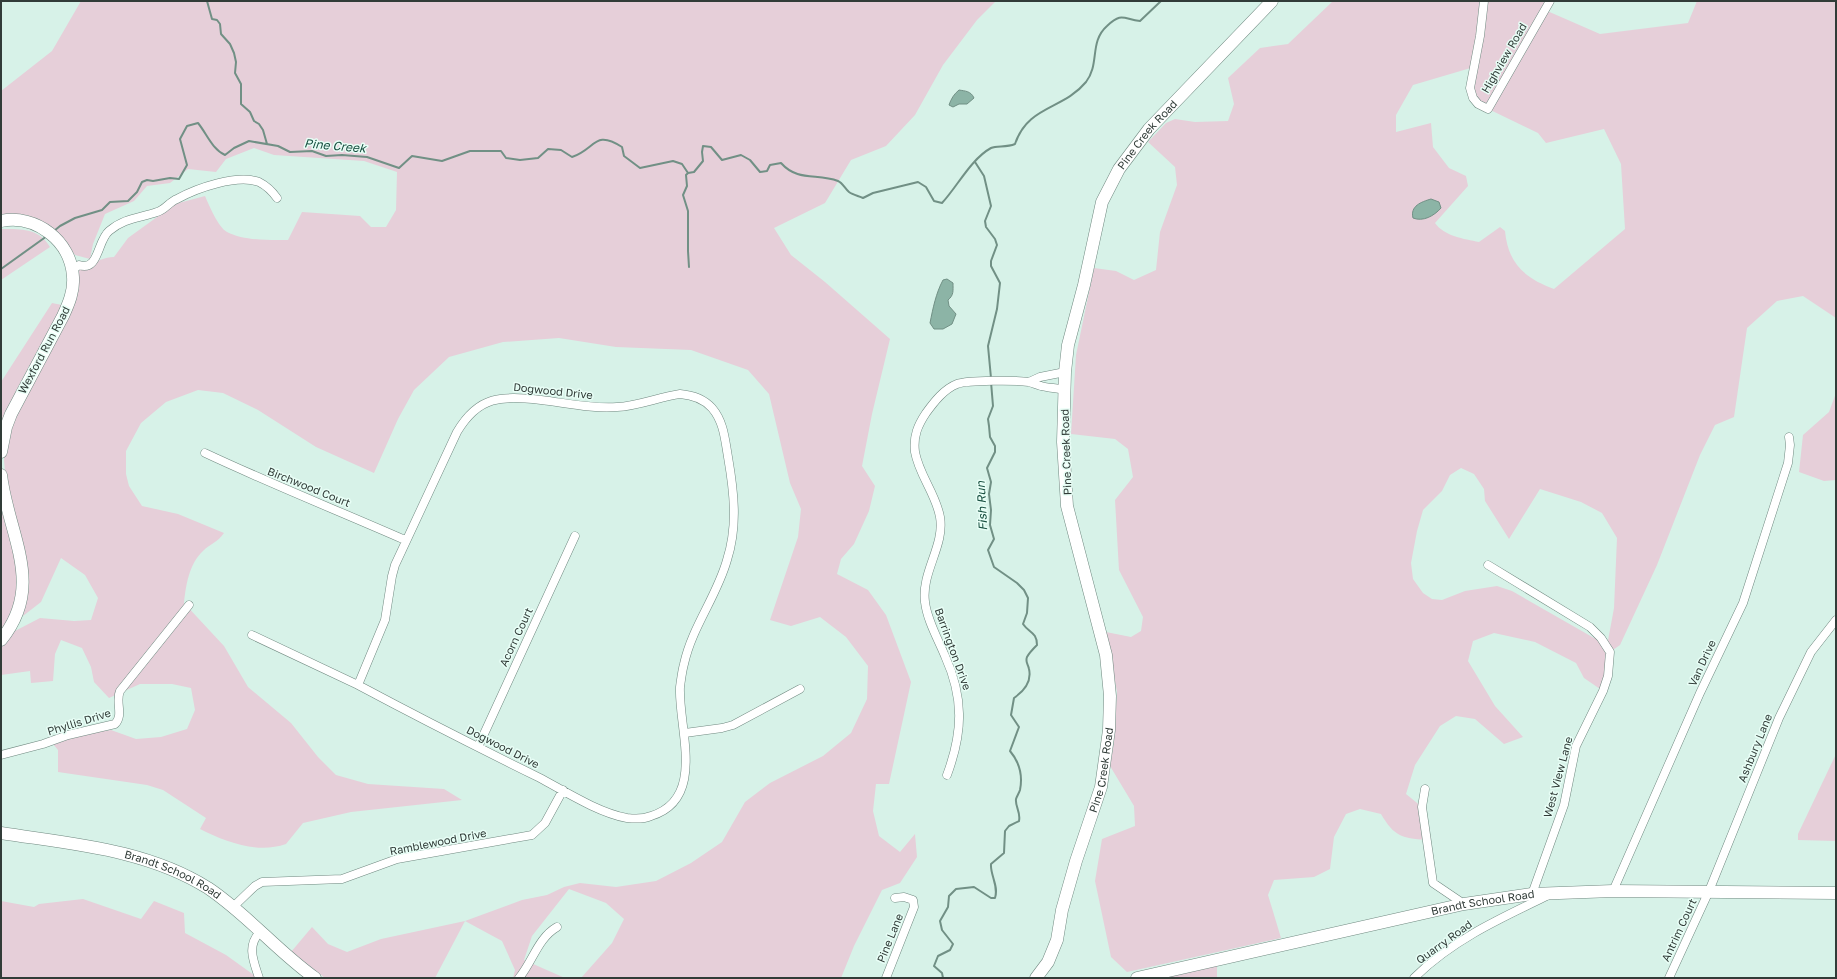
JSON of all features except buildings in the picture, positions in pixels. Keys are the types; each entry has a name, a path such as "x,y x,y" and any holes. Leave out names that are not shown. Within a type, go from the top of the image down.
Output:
{"street":[{"name":"Pine Creek Road","path":"1036,978 1043,970 1053,952 1062,910 1100,787 1110,712 1109,677 1106,655 1067,506 1063,442 1065,372 1068,345 1084,285 1102,202 1110,185 1149,129 1272,1"},
{"name":"Highview Road","path":"1484,1 1480,36 1470,88 1473,98 1478,104 1488,109 1550,1"},
{"path":"72,270 78,265 84,267 90,266 94,261 100,244 108,232 120,223 136,216 157,212 164,209 169,203 194,190 214,184 243,179 254,180 267,186 277,198"},
{"name":"Wexford Run Road","path":"1,221 25,221 51,234 66,252 72,270 72,291 67,308 11,414 6,426 1,452"},
{"name":"Barrington Drive","path":"1029,382 1040,377 1065,372"},
{"name":"Barrington Drive","path":"947,775 960,730 960,712 953,678 932,625 925,602 927,578 938,542 941,521 939,510 918,461 915,434 922,419 937,400 944,392 958,384 1029,382 1041,386 1065,390"},
{"name":"Dogwood Drive","path":"688,394 704,401 711,407 719,418 723,431 733,487 734,533 722,575 684,661 680,687 685,733 684,782 673,803 652,816 629,818 617,815 563,790 358,685 385,620 392,576 405,540 460,428 468,416 488,402 507,397 618,408 666,396 688,394"},
{"name":"Van Drive","path":"1613,891 1691,714 1743,603 1788,463 1790,445 1788,437"},
{"name":"Birchwood Court","path":"205,453 264,480 334,508 405,540"},
{"path":"1,475 5,501 23,568 24,579 23,592 18,614 1,640"},
{"name":"Acorn Court","path":"478,747 575,536"},
{"name":"West View Lane","path":"1488,565 1590,627 1601,638 1610,652 1608,676 1603,691 1576,746 1564,805 1532,894"},
{"name":"Phyllis Drive","path":"1,755 43,744 68,735 115,724 119,720 117,700 120,691 189,605"},
{"name":"Ashbury Lane","path":"1709,891 1779,718 1810,652 1836,620"},
{"path":"252,635 358,685"},
{"path":"685,733 733,725 800,689"},
{"path":"1425,789 1422,800 1433,883 1464,904"},
{"name":"Ramblewood Drive","path":"233,907 255,886 262,882 342,879 404,858 524,837 537,832 546,823 563,790"},
{"name":"Brandt School Road","path":"1,833 98,849 148,860 182,873 208,888 233,907 280,951 315,978"},
{"name":"Brandt School Road","path":"1137,978 1464,904 1532,894 1613,891 1836,893"},
{"name":"Antrim Court","path":"1669,978 1709,891"},
{"name":"Quarry Road","path":"1414,978 1431,962 1470,935 1552,894"},
{"name":"Pine Lane","path":"886,978 914,907 913,900 904,897 895,898"},
{"path":"519,978 530,964 544,937 557,926"},
{"path":"259,978 252,947 255,937 260,932"}],"shaded area":[{"path":"81,1 996,1 977,20 943,65 915,115 886,146 851,160 825,203 774,228 791,255 825,282 890,339 872,414 862,466 875,486 869,511 854,544 841,559 837,574 868,590 886,615 911,682 889,784 876,784 873,811 879,836 900,852 915,834 917,857 900,883 882,890 854,946 841,978 581,978 612,943 624,919 606,903 569,889 532,936 524,960 565,978 513,978 515,970 502,941 465,921 522,900 547,895 564,887 580,883 616,887 656,881 691,863 722,842 745,802 770,783 823,756 851,733 867,699 868,666 846,637 820,617 791,626 770,620 798,537 801,509 790,483 769,394 748,370 691,350 616,347 559,338 503,342 449,357 414,390 398,419 374,473 316,447 258,410 223,393 198,390 166,402 141,423 126,451 126,474 129,486 142,506 178,514 224,533 219,539 203,551 194,562 187,582 184,603 224,646 248,687 291,723 318,757 336,775 368,784 444,789 462,800 351,812 303,823 286,844 264,848 231,842 200,829 206,818 163,790 147,785 58,772 58,750 53,744 79,734 111,730 136,739 161,737 187,729 195,710 191,688 172,684 140,684 109,698 94,682 91,667 82,648 61,640 55,654 53,681 31,683 30,671 1,675 1,648 13,632 40,618 74,621 91,620 98,598 85,575 61,558 41,602 23,616 29,585 7,495 4,460 5,436 76,271 87,268 102,259 114,257 128,238 175,204 205,196 220,226 227,232 241,237 257,239 288,240 302,212 360,216 371,227 386,227 396,210 397,172 364,161 274,155 254,148 226,159 216,172 188,169 170,183 147,186 134,201 105,214 93,244 90,259 75,255 63,239 27,215 1,214 1,91 52,51"},
{"path":"1333,1 1550,1 1545,10 1600,34 1688,23 1697,1 1836,1 1836,318 1803,296 1777,301 1747,328 1734,417 1715,425 1700,455 1657,565 1620,645 1610,652 1603,691 1584,678 1576,663 1535,642 1494,633 1473,641 1468,661 1495,706 1523,737 1504,744 1475,719 1456,716 1440,726 1415,765 1406,794 1422,807 1426,840 1404,837 1390,827 1381,814 1360,809 1346,814 1334,837 1330,869 1314,877 1274,880 1268,895 1281,938 1127,972 1111,957 1095,881 1102,839 1135,826 1134,806 1110,766 1114,742 1117,692 1106,632 1131,637 1141,631 1143,617 1119,570 1115,500 1133,477 1128,449 1115,439 1071,434 1076,355 1094,268 1116,271 1134,280 1156,270 1160,232 1177,185 1175,167 1148,142 1166,123 1175,119 1195,122 1228,121 1234,104 1228,78 1260,48 1288,44","holes":["1474,67 1473,98 1478,104 1538,133 1546,143 1604,129 1621,164 1625,229 1554,289 1535,280 1520,268 1514,261 1510,252 1505,231 1500,227 1479,242 1449,234 1439,227 1435,223 1468,186 1466,176 1449,168 1433,147 1431,123 1396,132 1396,115 1413,85","1461,468 1474,474 1484,489 1485,501 1509,539 1540,489 1581,502 1602,513 1617,538 1614,608 1607,646 1601,638 1594,638 1512,591 1497,586 1465,591 1442,600 1432,599 1423,593 1413,579 1411,563 1417,531 1423,510 1442,491 1450,475"]},
{"path":"959,90 970,93 974,98 967,104 959,104 953,107 949,105 953,97"},
{"path":"1431,199 1439,202 1441,208 1428,218 1413,218 1413,210 1417,205"},
{"path":"1,229 16,229 35,233 41,236 50,247 1,280"},
{"path":"947,279 953,283 952,295 948,300 949,306 956,314 952,324 943,329 934,329 930,323 935,301 943,280"},
{"path":"52,303 62,305 17,389 1,426 1,382"},
{"path":"1836,393 1836,480 1824,481 1799,472 1803,435 1829,412"},
{"path":"1,505 21,579 18,603 1,633"},
{"path":"1836,754 1836,841 1798,840 1798,834"},
{"path":"83,899 141,919 154,901 184,913 185,933 226,955 258,978 1,978 1,901 34,907 39,904"},
{"path":"465,921 435,978 325,978 291,952 312,927 328,944 347,952 381,939"},
{"path":"1217,964 1217,978 1158,978"}],"waterway":[{"path":"207,1 212,19 217,20 220,24 221,34 230,44 234,53 236,62 235,73 241,84 241,104 250,112 254,121 259,124 263,130 267,144"},
{"name":"Pine Creek","path":"54,231 75,218 102,210 110,202 128,201 137,192 142,182 147,180 153,181 170,178 179,179 187,165 180,139 187,126 198,123 213,145 225,155 234,148 249,141 278,146 290,152 312,151 326,156 342,155 367,157 399,168 412,156 442,161 470,151 501,151 506,158 520,160 538,158 548,149 561,150 572,157 580,154 596,142 606,140 622,147 624,156 640,168 673,161 682,164 688,173 694,172 703,161 703,146 711,147 722,160 741,155 750,160 760,172 767,171 770,165 781,163 794,173 838,181 849,192 863,198 873,193 918,182 926,187 934,201 942,203 971,166 984,153 993,147 1015,144 1021,131 1028,122 1037,115 1067,98 1086,82 1093,68 1098,39 1107,26 1116,19 1120,18 1140,21 1161,1"},
{"name":"Fish Run","path":"975,162 984,176 991,206 985,221 986,227 995,239 997,245 991,261 991,266 1000,283 997,309 988,346 991,378"},
{"path":"688,173 686,175 687,186 683,195 688,211 689,267"},
{"name":"Pine Creek","path":"1,269 47,236"},
{"name":"Fish Run","path":"943,978 942,973 934,966 938,956 950,950 953,944 942,930 940,921 948,907 949,896 956,889 974,887 991,898 995,898 996,889 991,864 1004,853 1005,831 1009,826 1019,821 1016,799 1020,790 1021,774 1016,760 1010,751 1019,727 1011,715 1014,698 1024,689 1028,682 1030,674 1026,660 1027,657 1037,645 1036,638 1023,624 1027,613 1028,598 1024,590 1017,583 994,567 988,550 994,539 990,525 991,510 989,494 991,482 987,468 995,452 995,446 990,437 988,419 993,406 991,382"}]}
